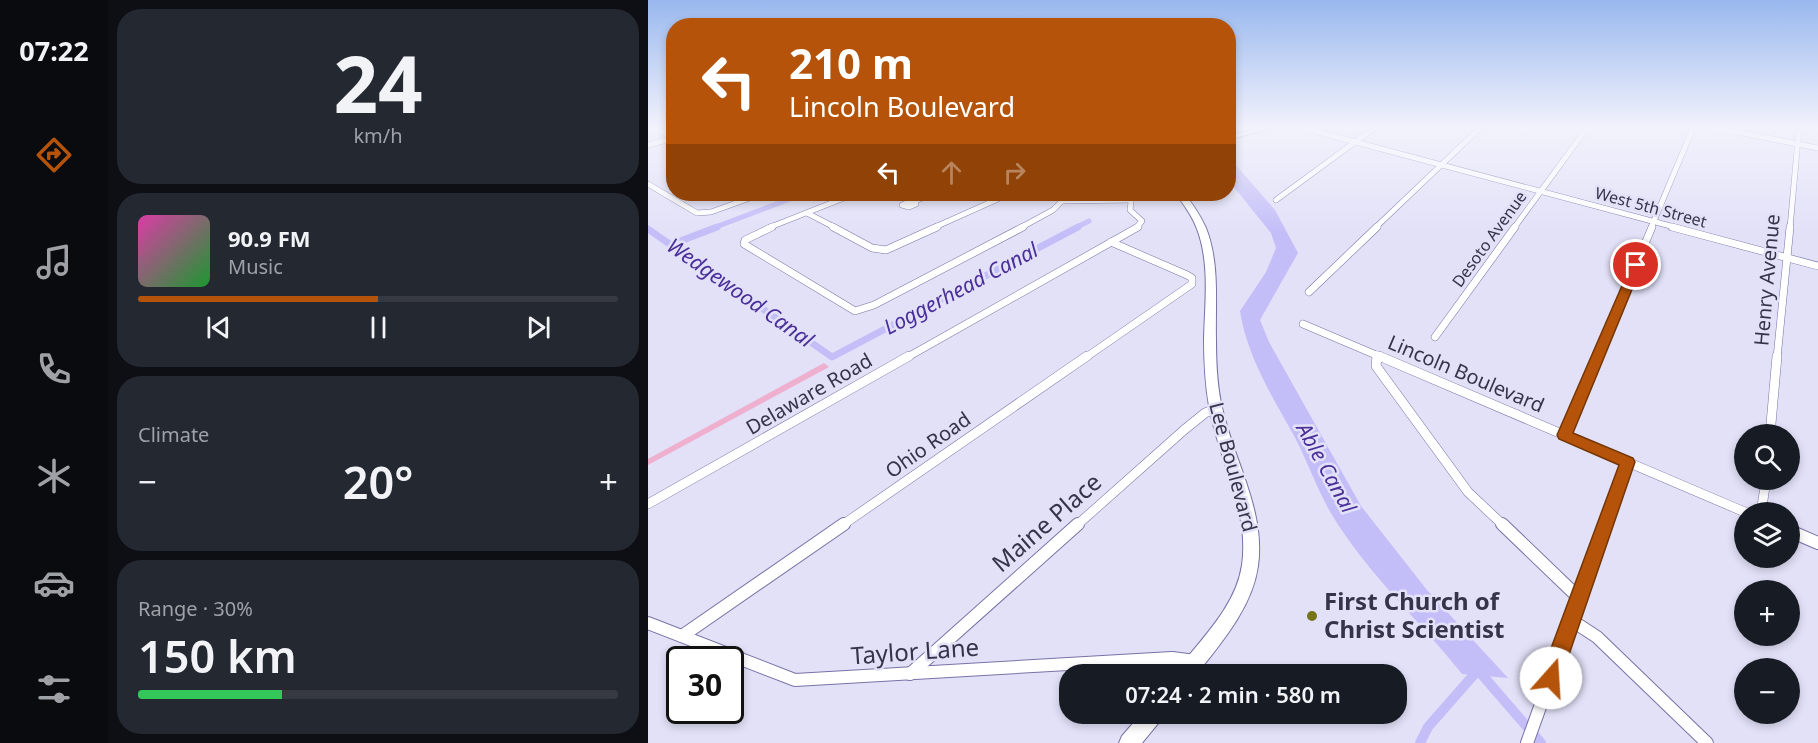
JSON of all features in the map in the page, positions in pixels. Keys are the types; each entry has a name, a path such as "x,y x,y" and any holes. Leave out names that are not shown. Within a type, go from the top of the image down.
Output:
{"main road":[{"path":"1180,201 1190,208"},
{"name":"Lee Boulevard","path":"1185,201 1202,232 1208,257 1210,361 1216,408 1228,454 1250,515 1252,546 1247,579 1237,603 1193,664"},
{"path":"1129,743 1145,724"}],"street":[{"path":"1276,200 1327,163"},
{"name":"West 5th Street","path":"1432,163 1818,266"},
{"path":"1309,292 1443,163"},
{"name":"Desoto Avenue","path":"1435,337 1561,163"},
{"path":"1565,435 1679,163"},
{"name":"Henry Avenue","path":"1771,424 1796,163"},
{"path":"648,184 666,195"},
{"path":"675,201 692,212 702,213 739,201"},
{"path":"837,201 745,240 747,246 848,309 855,311 874,305 1020,229 1048,213 1058,201"},
{"path":"807,213 872,248 886,250 994,201"},
{"name":"Delaware Road","path":"648,504 1143,223 1131,213 1131,201"},
{"name":"Ohio Road","path":"682,636 1190,286 1193,281 1187,275 1111,242"},
{"name":"Lincoln Boulevard","path":"1303,324 1734,507"},
{"path":"1377,356 1376,366 1468,492 1578,597"},
{"name":"Maine Place","path":"909,675 1198,418 1216,408"},
{"path":"1527,743 1628,462"},
{"path":"1800,535 1818,543"},
{"path":"1571,620 1598,637 1707,743"},
{"name":"Taylor Lane","path":"648,623 795,680 1172,658 1195,661"}],"shaded area":[{"path":"824,363 829,367 648,465 648,459"}],"water":[{"path":"1236,165 1275,210 1298,253 1260,320 1269,342 1361,506 1427,590 1508,678 1462,674 1361,557 1326,505 1297,442 1260,373 1243,327 1240,311 1266,272 1276,248 1271,233 1236,190"}],"waterway":[{"path":"713,228 784,201"},
{"name":"Loggerhead Canal","path":"1075,228 1089,221"},
{"path":"671,245 717,227"},
{"name":"Loggerhead Canal","path":"671,245 832,357 1078,227"},
{"name":"Wedgewood Canal","path":"648,229 671,245"},
{"path":"1420,743 1428,727 1478,670"},
{"name":"Able Canal","path":"1478,670 1541,743"}],"place":[{"name":"First Church of Christ Scientist","path":"1312,616"}],"route":[{"path":"1551,678 1628,462 1565,435 1582,400 1636,265"}]}
